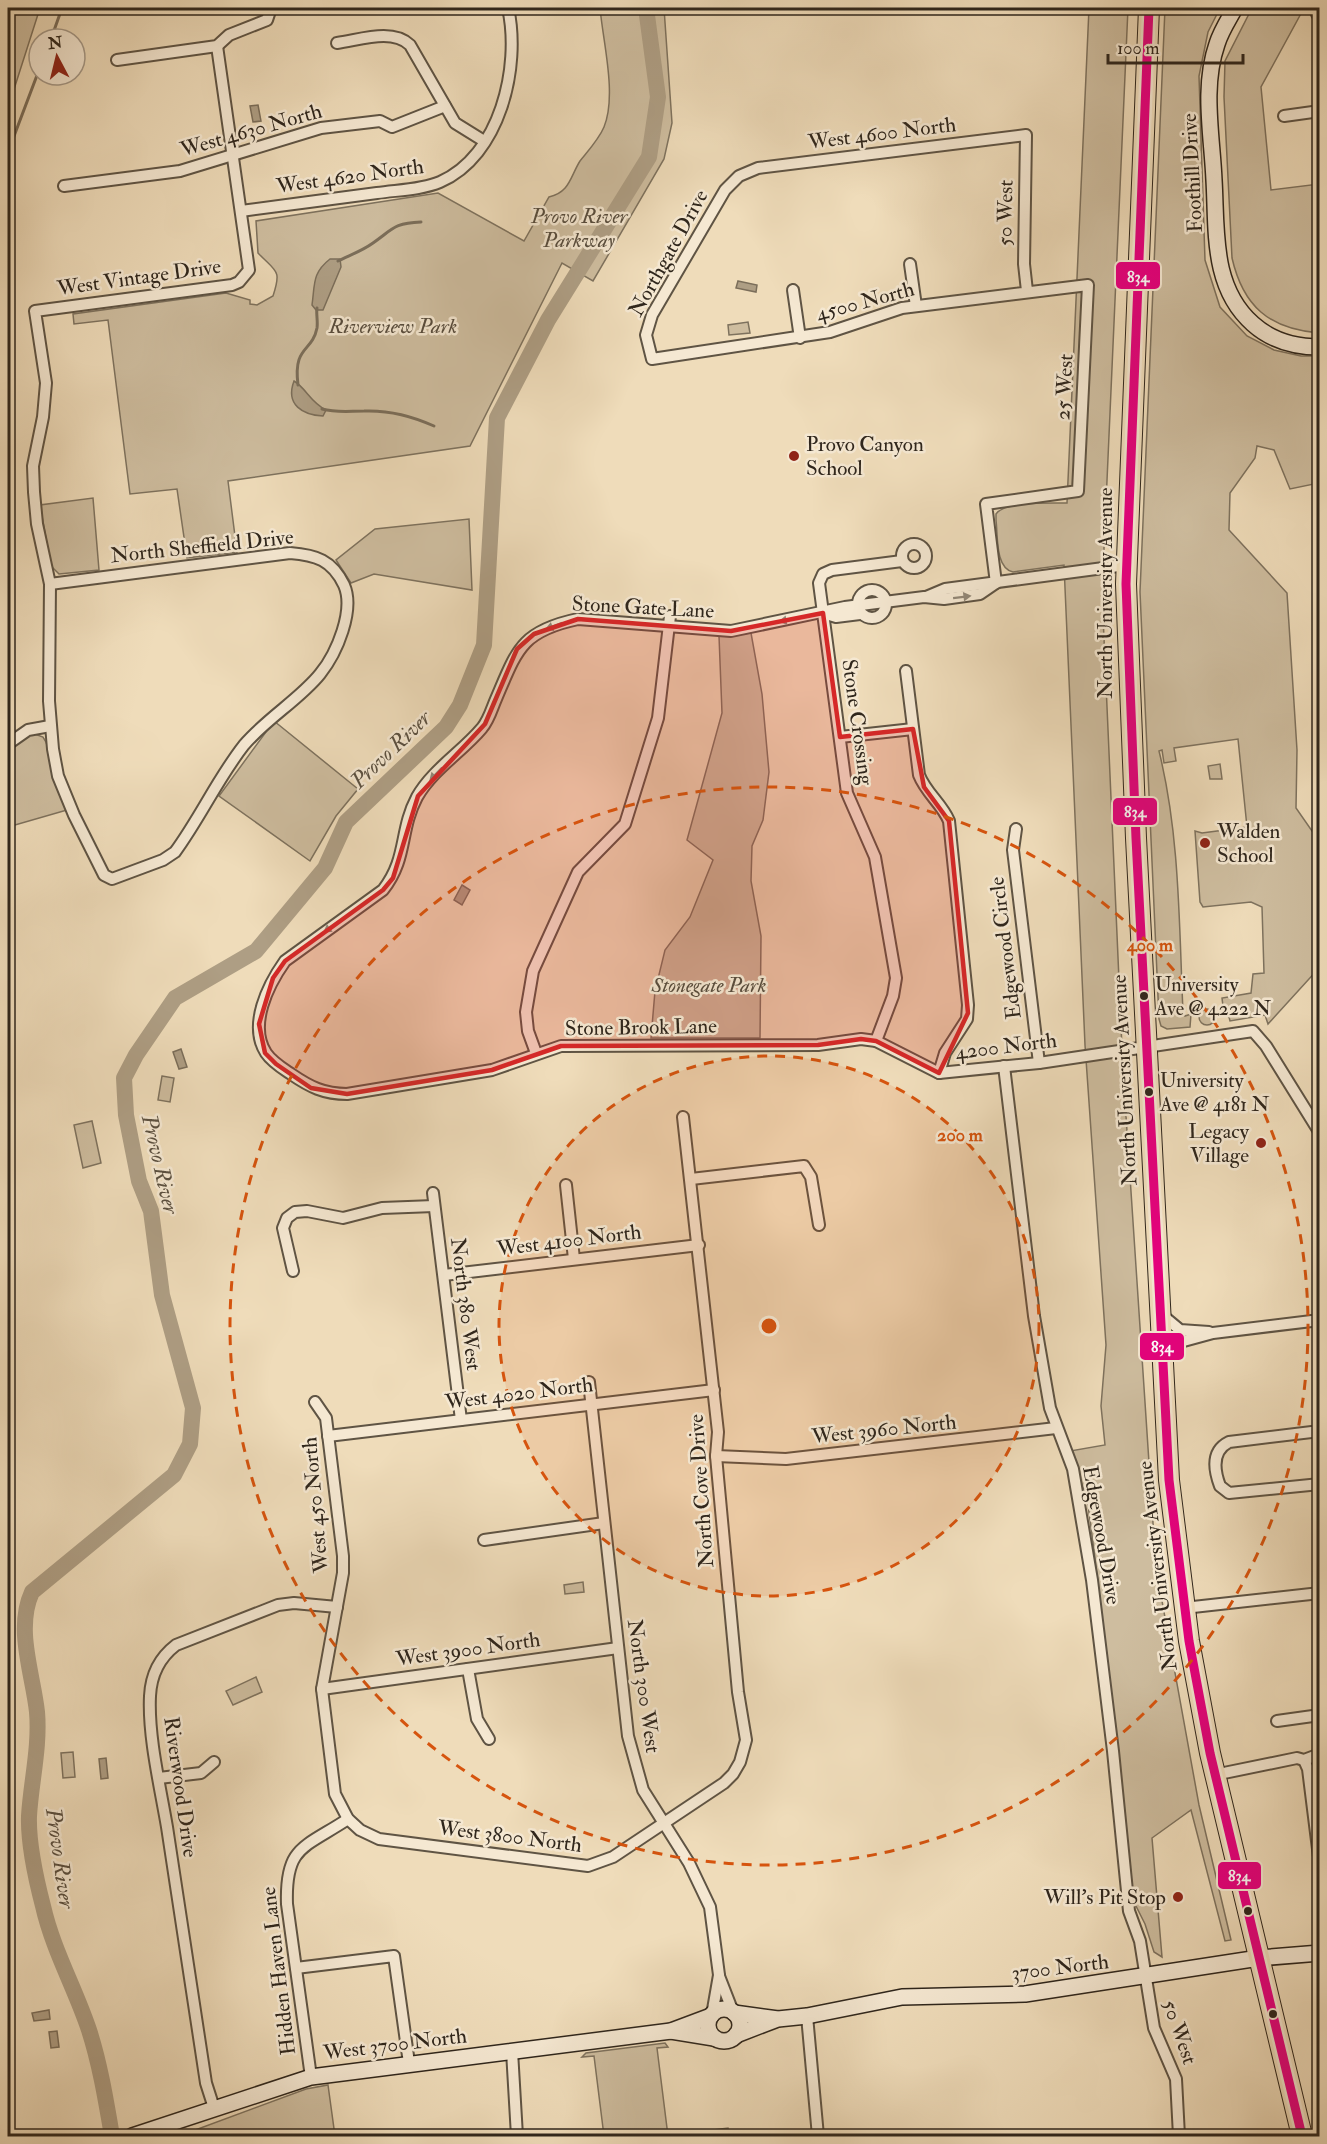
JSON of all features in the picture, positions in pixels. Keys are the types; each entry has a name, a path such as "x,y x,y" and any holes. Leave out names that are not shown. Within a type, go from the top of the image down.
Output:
{"highway":[{"name":"North University Avenue","path":"1149,8 1126,565 1129,694 1169,1480 1184,1608 1214,1775 1302,2136"}],"main road":[{"name":"Foothill Drive","path":"1235,8 1217,42 1209,79 1218,246 1224,285 1236,306 1258,328 1281,341 1298,346 1320,347"},
{"name":"3700 North","path":"807,2016 902,1997 1025,1994 1259,1958 1320,1953"},
{"path":"778,2019 726,2041 714,2038 708,2027 712,2015 722,2010 778,2019 807,2016"},
{"path":"733,2013 740,2024 736,2035"},
{"name":"West 3700 North","path":"132,2136 311,2077 671,2031 712,2015"},
{"name":"West 3700 North","path":"671,2031 714,2038"}],"street":[{"name":"West 4620 North","path":"241,211 430,186 463,167 501,113 511,72 512,32 508,8"},
{"path":"117,60 217,46 229,35 259,25 271,10"},
{"path":"338,43 392,36 402,38 410,45 455,123 483,141"},
{"path":"217,46 241,211"},
{"name":"West 4630 North","path":"64,186 180,171 321,128 380,121 392,127 445,106"},
{"path":"1284,116 1320,111"},
{"name":"West 4600 North","path":"743,174 758,168 1026,135"},
{"name":"50 West","path":"1026,135 1024,264 1027,291"},
{"name":"Northgate Drive","path":"652,359 646,335 652,315 724,190 743,174"},
{"name":"West Vintage Drive","path":"50,584 37,524 34,492 33,466 43,417 46,383 35,311 232,285 245,277 249,270 241,211"},
{"path":"910,264 916,306"},
{"name":"4500 North","path":"652,359 830,332 916,306 1088,285"},
{"name":"25 West","path":"996,583 986,504 1078,491 1088,285"},
{"path":"793,290 800,338"},
{"name":"North Sheffield Drive","path":"50,584 290,553 310,555 326,561 338,574 347,593 348,615 321,673 258,729 242,748 175,852 146,867 112,879 104,875 74,815 58,776 50,726"},
{"name":"Stone Crossing","path":"876,1041 893,996 896,978 879,871 847,794 819,583 823,574 832,570 902,561"},
{"path":"859,610 858,598 863,591 877,589 884,595 885,602 924,597 945,589 1126,565"},
{"path":"8,744 28,730 50,726 50,584"},
{"name":"Stone Gate Lane","path":"276,1064 265,1053 259,1024 273,978 285,961 383,890 393,878 400,864 405,831 418,796 434,774 467,746 485,724 517,649 534,634 557,624 578,619 669,628 731,631 823,613 859,610 866,619 881,616 886,610 885,602"},
{"path":"536,1053 528,1031 526,1012 533,971 578,872 625,824 658,718 670,616"},
{"path":"906,671 919,775 924,787 945,811 949,821 968,1013 945,1053 939,1073"},
{"path":"840,737 913,729"},
{"name":"Edgewood Circle","path":"1016,830 1013,850 1039,1063"},
{"name":"4200 North","path":"876,1041 939,1073 1039,1063 1253,1031 1266,1046 1320,1133"},
{"name":"Stone Brook Lane","path":"276,1064 311,1088 330,1094 347,1094 510,1066 536,1053 561,1046 818,1045 861,1039 876,1041"},
{"name":"Edgewood Drive","path":"1004,1066 1034,1316 1050,1408 1073,1469 1080,1507 1113,1751 1123,1876 1129,1911 1140,1941 1145,1977"},
{"name":"North Cove Drive","path":"663,1824 724,1783 740,1762 746,1740 738,1692 716,1456 718,1432 714,1390 683,1117"},
{"path":"691,1179 804,1167 811,1177 819,1225"},
{"path":"566,1185 574,1259"},
{"name":"North 380 West","path":"433,1193 461,1420"},
{"path":"293,1271 283,1228 286,1218 294,1212 307,1211 343,1218 382,1208 434,1206"},
{"name":"West 4100 North","path":"444,1275 699,1245"},
{"path":"1160,1312 1180,1330 1213,1333"},
{"path":"1162,1360 1180,1342 1213,1333 1320,1320"},
{"name":"North 300 West","path":"588,1382 628,1736 643,1790 695,1872 710,1907 719,1976 733,2013"},
{"name":"West 4020 North","path":"328,1436 714,1390"},
{"name":"West 450 North","path":"315,1401 325,1413 343,1556 337,1608 322,1689 335,1794 348,1819"},
{"name":"West 3960 North","path":"716,1456 786,1459 1056,1428"},
{"path":"1320,1431 1229,1442 1217,1452 1217,1471 1223,1490 1234,1494 1320,1484"},
{"path":"484,1540 604,1523"},
{"path":"1184,1608 1320,1593"},
{"name":"Riverwood Drive","path":"214,2108 206,2083 159,1778 150,1696 157,1666 169,1650 183,1642 278,1605 294,1603 337,1608"},
{"name":"West 3900 North","path":"322,1689 618,1648"},
{"path":"468,1670 477,1719 489,1739"},
{"path":"1277,1721 1320,1716"},
{"path":"1214,1775 1297,1758 1304,1760 1320,1754"},
{"path":"1304,1760 1320,1865"},
{"path":"159,1778 201,1773 214,1762"},
{"name":"West 3800 North","path":"348,1819 360,1830 378,1839 578,1866 600,1863 613,1857 663,1824"},
{"name":"Hidden Haven Lane","path":"311,2077 287,1904 288,1867 294,1855 348,1819"},
{"path":"296,1968 394,1956 409,2063"},
{"name":"North 300 West","path":"712,2015 719,1976"},
{"name":"50 West","path":"1145,1977 1154,2028 1176,2079 1179,2136"},
{"path":"807,2016 818,2136"},
{"path":"512,2051 518,2136"}],"highlighted area":[{"path":"823,613 840,737 913,729 924,787 949,821 968,1013 939,1073 876,1041 861,1039 818,1045 561,1046 492,1070 347,1094 311,1088 276,1064 265,1053 259,1024 273,978 285,961 383,890 393,878 418,796 485,724 517,649 534,634 578,619 731,631"}],"green space":[{"path":"8,8 40,8 34,27 27,27 27,49 8,108"},
{"name":"Riverview Park","path":"600,8 664,8 672,123 664,159 593,281 562,263 470,446 228,481 237,552 187,558 177,489 130,494 108,320 74,324 73,314 226,293 250,300 250,304 257,305 273,296 277,276 273,268 258,253 256,221 438,193 524,241 549,197 561,192 569,183 580,161 604,127 608,114 609,84"},
{"path":"1089,8 1128,8 1102,593 1123,1071 1156,1568 1199,1805 1231,1940 1225,1941 1191,1810 1152,1838 1162,1957 1154,1952 1145,1924 1128,1890 1126,1829 1094,1550 1087,1498 1070,1451 1105,1445 1101,1406 1106,1345 1085,1045 1064,565 1013,572 1007,569 1000,558 996,520 996,514 1009,507 1067,503"},
{"path":"1165,8 1220,8 1208,32 1199,76 1205,260 1220,307 1247,336 1274,350 1301,356 1319,356 1319,483 1290,489 1274,450 1257,446 1255,458 1230,493 1229,530 1287,593 1297,750 1296,808 1319,841 1319,968 1268,1024 1265,1015 1230,1021 1229,1017 1224,1014 1222,998 1251,993 1253,974 1264,973 1262,907 1251,902 1203,907 1200,902 1195,831 1202,833 1247,827 1238,739 1174,748 1176,761 1164,763 1162,750 1159,751 1175,848 1183,1012 1185,1016 1191,1014 1190,1027 1167,1029 1161,1026 1159,1019 1140,592"},
{"path":"1252,8 1304,8 1261,87 1271,190 1319,184 1319,333 1286,326 1261,312 1243,289 1232,258 1224,97 1225,61"},
{"path":"748,322 750,333 729,335 728,325"},
{"path":"93,498 99,570 59,574 51,566 40,505"},
{"path":"469,519 472,590 374,574 351,583 336,560 375,529"},
{"name":"Stonegate Park","path":"751,633 762,694 769,772 763,820 752,846 751,881 761,936 760,1038 651,1038 655,991 665,950 690,917 713,860 687,840 722,713 719,636"},
{"path":"274,721 358,789 336,816 310,861 219,796"},
{"path":"32,733 43,737 46,742 67,810 8,827 8,749"},
{"path":"1220,764 1222,779 1210,779 1208,766"},
{"path":"1207,1009 1215,1017 1207,1025 1199,1017"},
{"path":"162,1076 174,1078 170,1102 158,1100"},
{"path":"92,1121 101,1163 83,1168 74,1125"},
{"path":"583,1582 584,1592 565,1594 564,1585"},
{"path":"256,1677 262,1692 233,1705 226,1691"},
{"path":"73,1752 75,1777 63,1778 61,1753"},
{"path":"665,2043 668,2047 657,2048 668,2136 604,2136 594,2056 582,2057 586,2053"},
{"path":"328,2085 335,2136 179,2136 306,2089"},
{"path":"728,2128 729,2136 705,2136 705,2131"}],"shaded area":[{"path":"258,105 261,121 253,122 250,106"},
{"path":"330,259 340,259 341,267 323,310 316,310 312,305 315,279 320,269"},
{"path":"738,281 757,285 756,292 736,288"},
{"path":"294,381 326,410 323,416 303,411 298,407 292,396"},
{"path":"462,885 470,890 462,905 454,900"},
{"path":"181,1049 187,1067 179,1069 173,1052"},
{"path":"106,1758 108,1778 101,1779 99,1759"},
{"path":"49,2010 50,2019 34,2021 32,2013"},
{"path":"57,2031 59,2047 51,2048 49,2032"}],"waterway":[{"path":"55,27 62,8"},
{"name":"Provo River","path":"112,2136 93,2043 52,1938 33,1862 29,1816 38,1725 27,1652 25,1621 32,1592 174,1475 190,1444 193,1408 162,1295 151,1211 139,1181 126,1115 124,1078 136,1055 175,998 256,951 325,868 346,822 446,727 460,705 484,645 497,418 548,320 649,157 658,97 646,8"},
{"path":"8,152 33,87"},
{"path":"338,261 365,248 394,228 421,222"},
{"path":"298,385 298,363 300,356 315,336 317,308"},
{"path":"322,409 391,413 434,426"}],"transit line":[{"name":"834","path":"1149,8 1126,584 1136,838 1169,1480 1189,1641 1210,1753 1302,2136"}],"place":[{"name":"Provo Canyon School","path":"794,456"},
{"name":"Walden School","path":"1205,843"},
{"name":"University Ave @ 4222 N","path":"1144,996"},
{"name":"University Ave @ 4181 N","path":"1149,1092"},
{"name":"Legacy Village","path":"1261,1143"},
{"name":"Will's Pit Stop","path":"1178,1897"}],"park label":[{"name":"Provo River Parkway","path":"579,228"}]}
